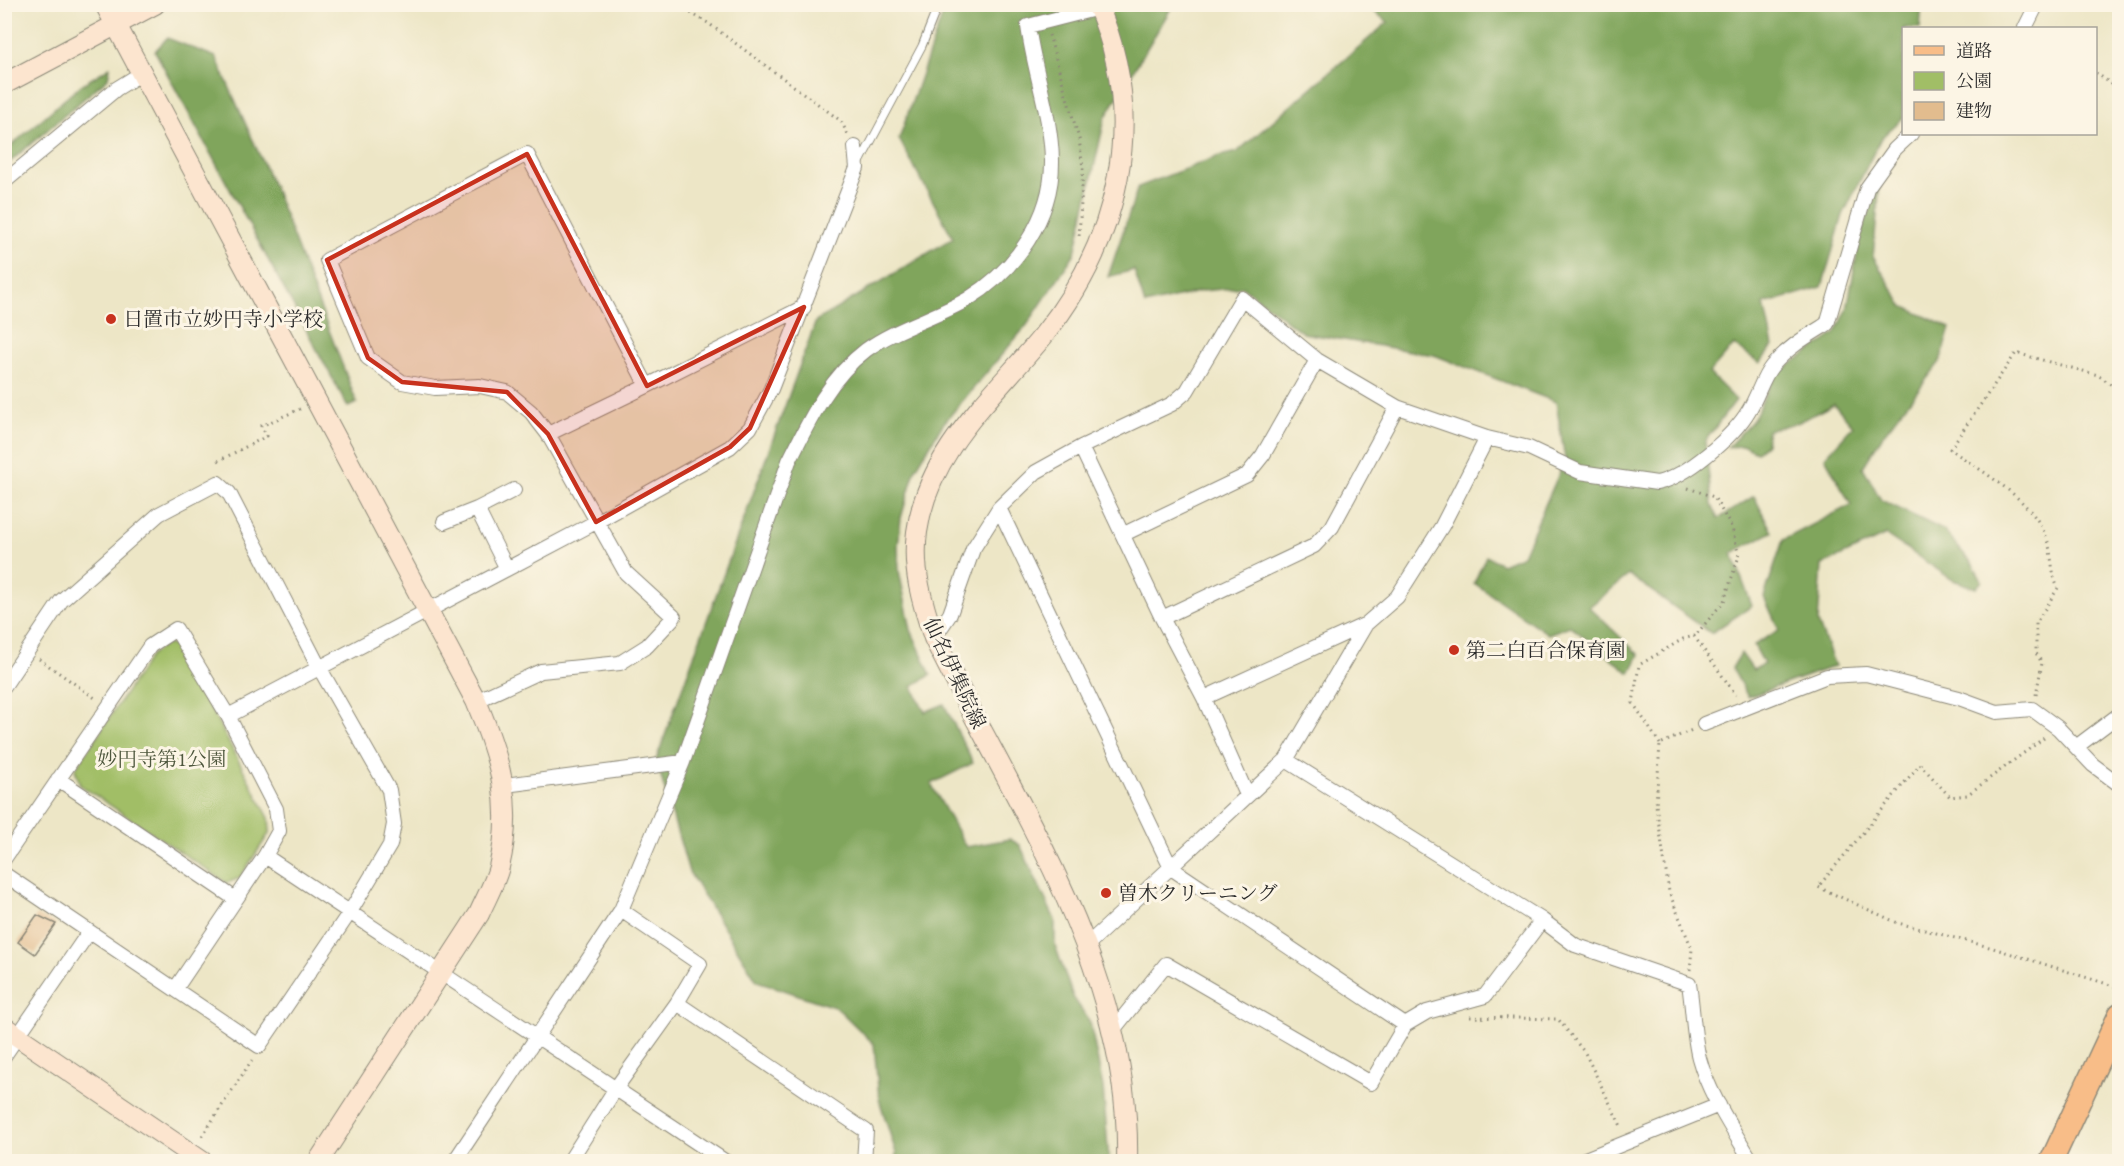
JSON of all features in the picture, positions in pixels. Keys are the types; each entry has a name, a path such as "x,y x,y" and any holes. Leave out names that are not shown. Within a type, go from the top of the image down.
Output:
{"main road":[{"path":"2051,1161 2120,1014"}],"street":[{"path":"105,4 476,701 496,749 505,785 505,836 498,869 479,914 318,1161"},
{"path":"4,84 155,4"},
{"path":"2026,27 2037,4"},
{"path":"454,1161 621,910 683,762 789,461 811,418 836,378 867,350 968,299 1000,275 1024,247 1043,212 1052,162 1044,102 1032,60 1028,26 1098,6"},
{"name":"仙名伊集院線","path":"1098,6 1110,39 1119,77 1124,127 1121,166 1112,210 1081,280 1063,308 965,426 944,455 933,478 919,522 915,558 924,607 934,638 1036,834 1086,946 1113,1030 1128,1118 1127,1161"},
{"path":"4,182 116,89 142,73"},
{"path":"934,638 950,614 973,549 999,508 1036,472 1080,447 1172,404 1187,391 1242,298 1317,360 1397,407 1487,438 1529,448 1580,472 1658,483 1670,481 1719,445 1748,412 1770,368 1789,347 1827,324 1867,188 1895,149 1910,135"},
{"path":"228,716 596,522 730,447 750,428 771,389 857,168 855,147"},
{"path":"476,701 541,671 620,663 647,646 674,617 626,573 548,434 531,412 507,392 480,386 435,388 402,382 368,358 327,260 528,154 647,386"},
{"path":"548,434 804,308"},
{"path":"1124,534 1247,475 1263,455 1317,360"},
{"path":"1162,618 1314,546 1332,527 1397,407"},
{"path":"1204,698 1366,624 1397,597 1442,526 1487,438"},
{"path":"1080,447 1124,534 1162,618 1204,698 1247,795"},
{"path":"4,686 61,601 159,514 218,483 229,493 319,666 388,790 394,824 390,846 350,912 259,1046 4,874"},
{"path":"444,522 477,509 514,490"},
{"path":"999,508 1171,868 1405,1025"},
{"path":"477,509 507,569"},
{"path":"1086,946 1286,759 1366,624"},
{"path":"4,859 150,646 176,629 228,716 276,809 279,831 265,856 234,898 176,988"},
{"path":"1704,724 1827,676 1866,674 1959,698 1998,712 2032,709 2058,728 2093,765 2120,785"},
{"path":"2076,747 2120,714"},
{"path":"1286,759 1542,920 1575,945 1689,984 1699,1056 1719,1105 1752,1161"},
{"path":"505,785 683,762"},
{"path":"58,779 234,898"},
{"path":"265,856 535,1037 726,1161"},
{"path":"569,1161 616,1088 677,1003 700,964 621,910"},
{"path":"1113,1030 1166,964 1371,1083 1405,1025 1427,1012 1485,996 1542,920"},
{"path":"4,1056 11,1032 89,932"},
{"path":"677,1003 866,1131 864,1161"},
{"path":"11,1032 203,1161"},
{"path":"1578,1161 1719,1105"}],"lane":[{"path":"857,168 922,46 937,8"}],"path":[{"path":"675,4 708,23 841,121 855,147"},
{"path":"1045,22 1079,139 1083,168 1079,240"},
{"path":"2097,75 2120,90"},
{"path":"2032,709 2042,663 2036,653 2036,623 2058,588 2052,574 2047,537 2033,513 2001,485 1950,449 2016,353 2098,375 2120,391"},
{"path":"218,461 267,436 261,426 296,410"},
{"path":"1670,481 1714,497 1732,528 1739,556 1724,601 1695,636 1683,639 1638,665 1633,702 1660,744 1656,805 1670,892 1692,949 1689,984"},
{"path":"1695,636 1745,707"},
{"path":"31,659 40,659 107,706"},
{"path":"1660,744 1704,724"},
{"path":"2058,728 1967,795 1950,797 1920,764 1818,887 1898,924 1994,948 2120,988"},
{"path":"1461,1017 1558,1019 1585,1053 1629,1141"},
{"path":"202,1136 259,1046"}],"highlighted area":[{"path":"527,154 647,386 804,307 750,428 730,447 596,522 548,434 507,392 402,382 368,358 327,260"}],"green space":[{"path":"946,5 1173,5 1105,118 1075,253 1027,325 943,424 915,470 901,518 898,546 899,571 911,630 931,675 912,686 925,712 944,704 973,763 931,784 966,847 1010,839 1020,845 1055,920 1055,945 1073,997 1090,1022 1103,1087 1109,1161 895,1161 896,1153 879,1099 874,1044 837,1008 757,981 689,872 656,760 816,321 953,238 899,139"},
{"path":"1365,5 1922,5 1920,27 1902,27 1902,119 1881,138 1843,215 1822,287 1764,304 1773,346 1760,363 1734,345 1709,373 1736,400 1705,441 1712,505 1718,519 1754,496 1772,532 1732,553 1752,606 1711,633 1629,575 1589,607 1639,655 1630,673 1570,626 1548,634 1474,583 1486,556 1502,564 1523,555 1565,460 1556,402 1434,355 1303,333 1243,287 1202,291 1145,305 1134,270 1108,277 1138,187 1219,156 1237,152 1388,22"},
{"path":"167,38 216,57 275,190 357,403 348,407 155,51"},
{"path":"110,67 108,78 5,166 5,151 81,85"},
{"path":"1880,183 1873,257 1903,306 1950,328 1940,362 1883,435 1863,467 1881,500 1943,530 1972,563 1982,581 1976,588 1953,580 1886,535 1822,565 1818,622 1835,666 1748,697 1732,668 1741,653 1753,670 1764,664 1754,645 1779,630 1764,597 1783,540 1851,505 1825,457 1853,426 1834,404 1799,422 1768,430 1766,444 1757,452 1744,446 1728,447 1753,420 1775,375 1835,334 1847,310 1860,236"},
{"name":"妙円寺第1公園","path":"167,644 178,647 269,818 270,832 240,878 227,883 80,785 75,769 151,655"}],"building":[{"path":"37,915 56,924 35,954 18,942"}],"place":[{"name":"日置市立妙円寺小学校","path":"111,319"},
{"name":"第二白百合保育園","path":"1454,650"},
{"name":"曽木クリーニング","path":"1106,893"}]}
